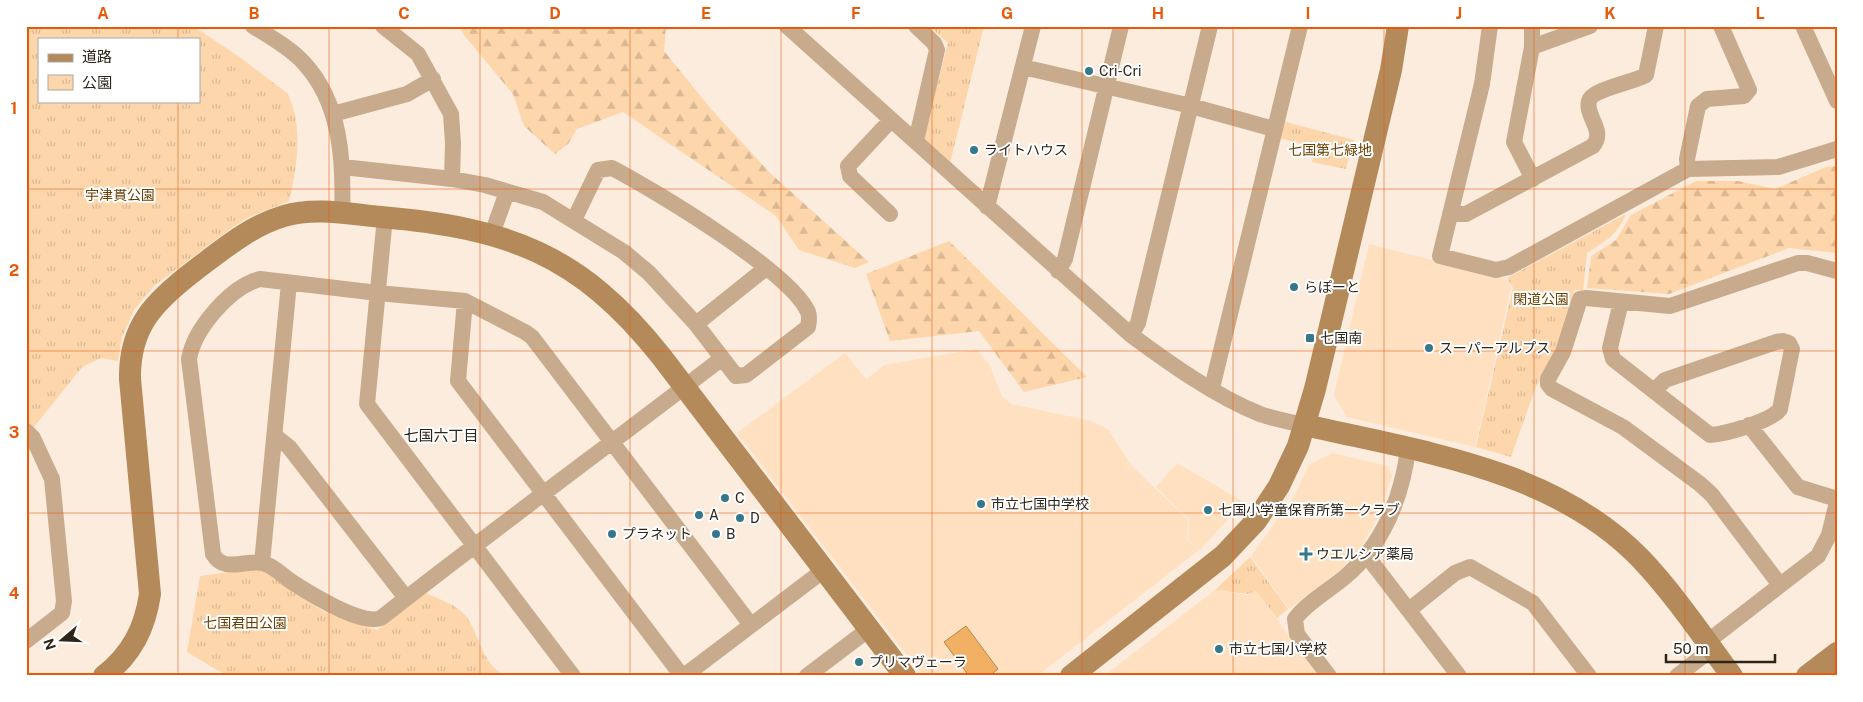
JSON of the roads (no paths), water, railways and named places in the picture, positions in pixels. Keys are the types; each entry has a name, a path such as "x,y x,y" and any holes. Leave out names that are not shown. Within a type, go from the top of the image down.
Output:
{"street":[{"path":"253,26 285,47 308,68 324,90 333,114 343,167 342,213"},
{"path":"383,26 418,54 451,114 453,143 452,179"},
{"path":"787,26 1131,335 1212,388 1261,414 1408,449 1509,476 1577,508 1614,534 1640,559 1732,676"},
{"path":"916,26 934,43 937,50 916,142"},
{"path":"988,206 1033,26"},
{"path":"1058,271 1065,259 1121,26"},
{"path":"1131,335 1138,323 1210,26"},
{"path":"1212,388 1300,26"},
{"path":"1071,676 1199,577 1245,534 1279,486 1298,446 1305,425 1383,106 1398,26"},
{"path":"1490,26 1482,84 1440,256 1496,270 1503,269 1688,169 1778,168 1837,149"},
{"path":"1532,26 1532,47 1514,142 1533,178"},
{"path":"1532,47 1590,26"},
{"path":"1450,214 1466,214 1596,142 1598,133 1589,106 1589,100 1595,93 1646,75 1656,26"},
{"path":"1688,169 1687,159 1698,106 1707,99 1744,96 1749,90 1721,26"},
{"path":"1803,26 1837,100"},
{"path":"1023,67 1191,106 1274,129"},
{"path":"333,114 407,94 433,79"},
{"path":"890,214 850,176 848,170 891,120"},
{"path":"343,167 452,179 543,202 624,252 649,273 696,324 736,376 746,374 808,327 810,317 808,311 792,290 766,268 659,193 612,168 598,170 574,220"},
{"path":"492,234 508,192"},
{"path":"104,676 116,667 135,643 143,628 150,594 130,378 133,345 145,318 167,292 240,238 264,223 307,212 342,213 449,224 492,234 548,257 585,279 639,327 905,676"},
{"path":"385,217 367,404 573,676"},
{"path":"1780,585 1712,495 1700,484 1623,426 1548,384 1548,377 1563,352 1580,299 1676,305 1798,263 1806,263 1837,271"},
{"path":"696,324 766,268"},
{"path":"721,358 685,387 612,442 543,493 380,618 368,620 330,605 262,563 228,565 216,560 213,554 189,359 190,351 208,318 248,282 260,279 465,301 532,337 612,442 751,625"},
{"path":"262,563 289,283"},
{"path":"465,301 458,381 683,676 824,570"},
{"path":"1621,302 1610,348 1611,356 1654,391 1710,434 1749,425 1772,417 1780,409 1792,356 1789,343 1783,340 1776,342 1665,380 1654,391"},
{"path":"1677,676 1709,645 1780,585 1818,556 1829,535 1837,501 1798,487 1749,425"},
{"path":"26,431 33,438 52,479 64,601 62,613 26,641"},
{"path":"275,436 289,447 406,598"},
{"path":"1329,676 1297,634 1295,619 1367,556 1394,508 1403,479 1408,449"},
{"path":"1367,556 1459,676"},
{"path":"1409,610 1455,573 1470,567 1533,603 1589,676"},
{"path":"808,676 869,629"},
{"path":"1807,676 1837,653"}],"place":[{"name":"Cri-Cri","path":"1089,71"},
{"name":"ライトハウス","path":"974,150"},
{"name":"らぽーと","path":"1294,287"},
{"name":"七国南","path":"1310,338"},
{"name":"スーパーアルプス","path":"1429,348"},
{"name":"C","path":"725,498"},
{"name":"市立七国中学校","path":"981,504"},
{"name":"七国小学童保育所第一クラブ","path":"1208,510"},
{"name":"A","path":"699,515"},
{"name":"D","path":"740,518"},
{"name":"プラネット","path":"612,534"},
{"name":"B","path":"716,534"},
{"name":"ウエルシア薬局","path":"1306,554"},
{"name":"市立七国小学校","path":"1219,649"},
{"name":"プリマヴェーラ","path":"859,662"}],"district":[{"name":"七国六丁目","path":"441,436"}],"park label":[{"name":"七国第七緑地","path":"1330,150"},
{"name":"宇津貫公園","path":"120,195"},
{"name":"閑道公園","path":"1541,299"},
{"name":"七国君田公園","path":"245,623"}]}
